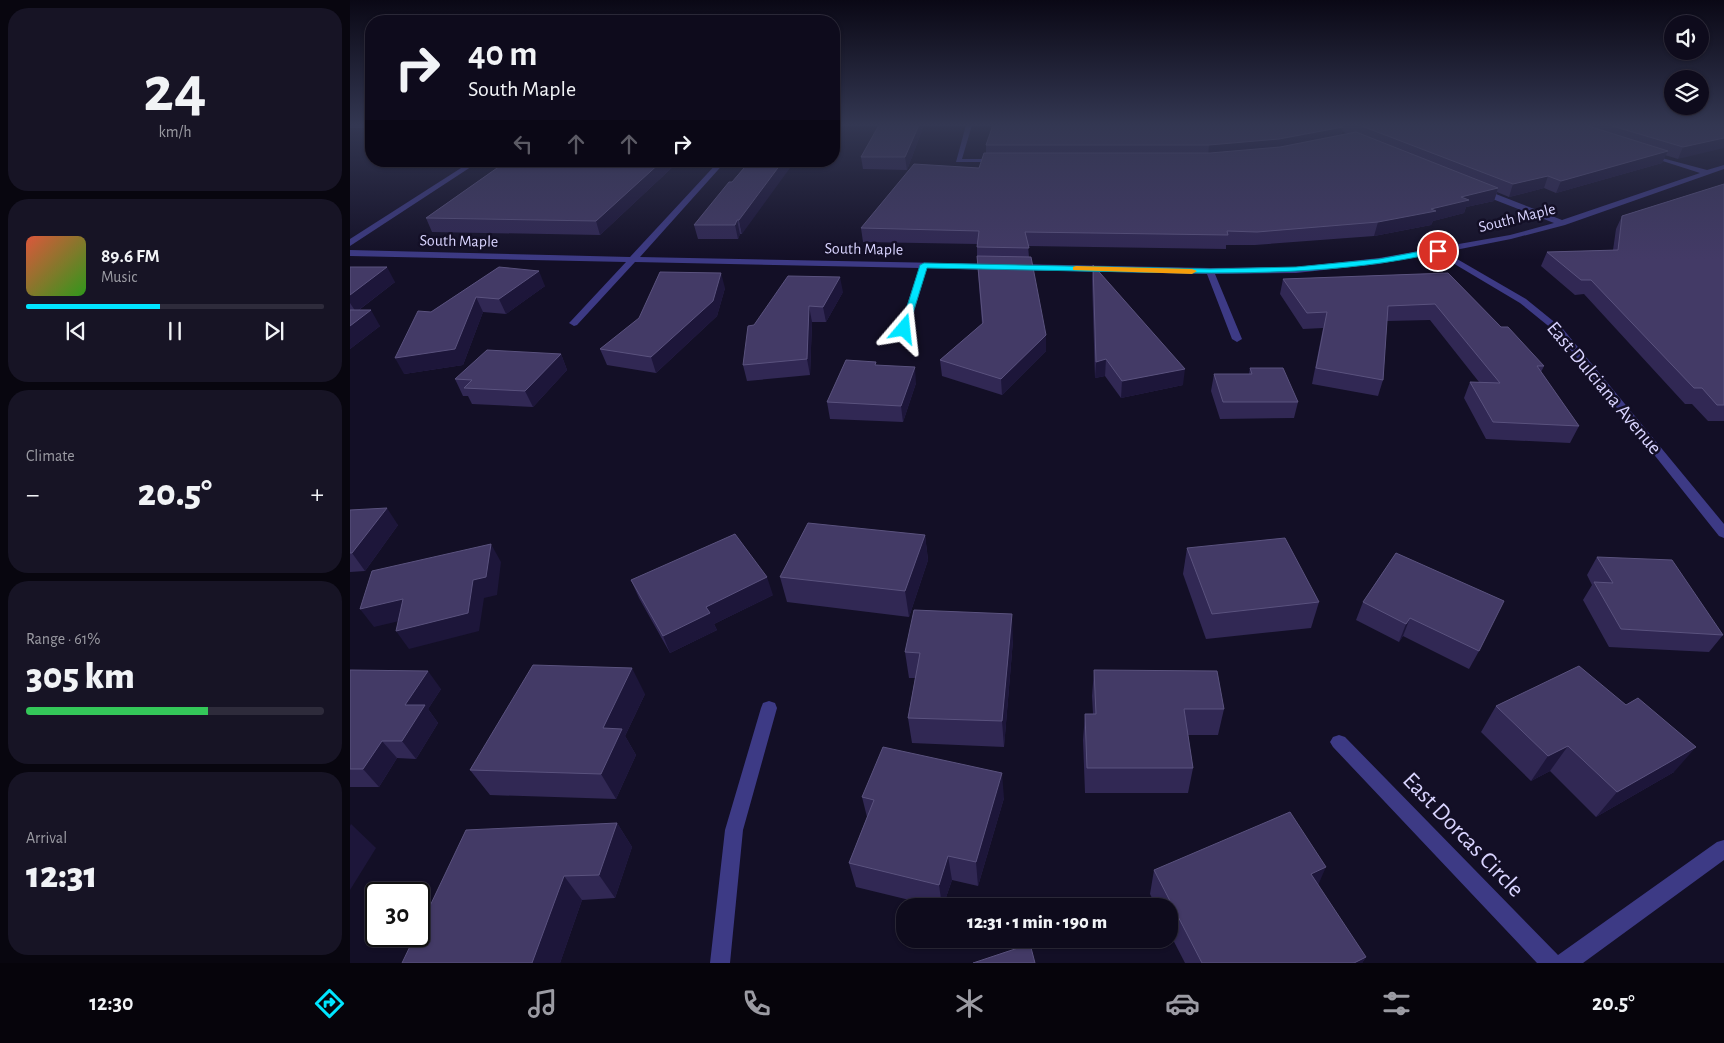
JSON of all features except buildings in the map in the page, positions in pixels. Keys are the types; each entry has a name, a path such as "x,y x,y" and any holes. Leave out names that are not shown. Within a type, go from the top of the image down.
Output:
{"street":[{"path":"350,243 463,170"},
{"path":"574,323 715,170"},
{"path":"1698,170 1705,172"},
{"name":"South Maple","path":"350,253 1210,272 1296,270 1379,261 1512,237 1562,223 1713,170"},
{"path":"1471,187 1562,223"},
{"name":"East Dulciana Avenue","path":"1438,251 1523,301 1560,330 1724,533"},
{"path":"904,329 924,265"},
{"path":"1210,272 1238,339"},
{"path":"720,963 734,830 769,708"},
{"name":"East Dorcas Circle","path":"1339,742 1551,963"},
{"path":"1565,963 1724,849"}],"slow traffic":[{"path":"1076,269 1192,271"}],"route":[{"path":"904,329 924,265 1210,272 1296,270 1379,261 1438,251"}]}
